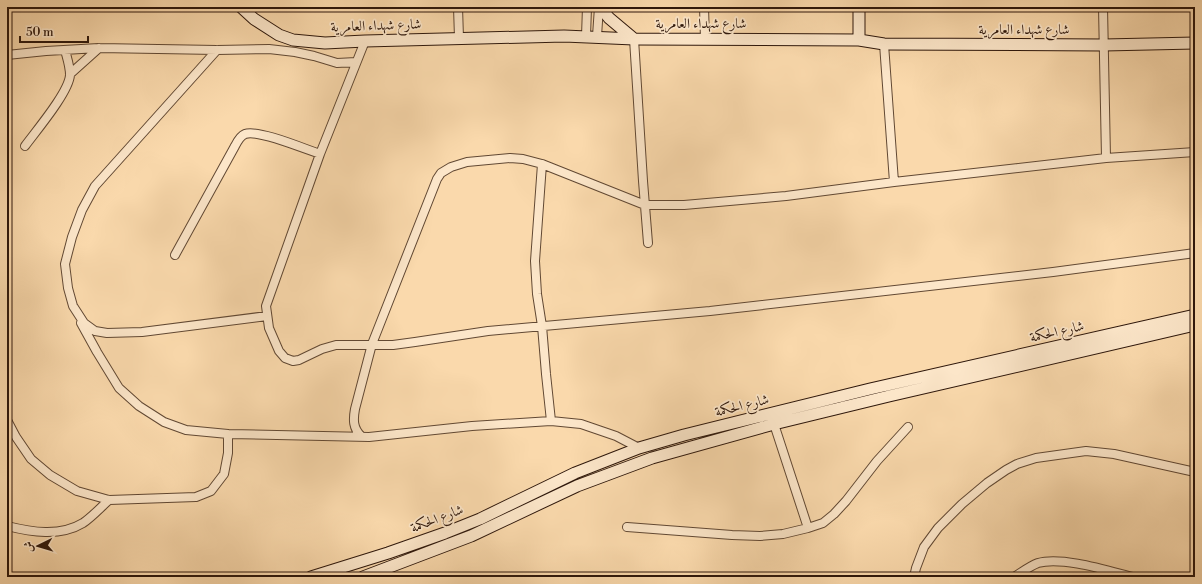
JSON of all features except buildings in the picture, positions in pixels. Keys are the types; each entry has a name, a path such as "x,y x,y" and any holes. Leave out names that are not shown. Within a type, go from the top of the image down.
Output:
{"street":[{"name":"شارع شهداء العامرية","path":"241,7 254,19 279,35 293,40 325,43 459,38 592,36 634,39 705,38 859,40 884,44 1104,45 1195,43"},
{"path":"458,7 459,38"},
{"path":"587,7 592,36"},
{"path":"592,36 600,7"},
{"path":"600,7 609,18 634,39 642,174 648,243"},
{"path":"704,7 705,38"},
{"path":"859,7 859,40"},
{"path":"1103,7 1106,158"},
{"path":"365,41 320,154 266,306 269,328 279,351 289,360 299,360 316,351 336,346 372,344 393,345 488,331 725,309 1054,272 1195,253"},
{"path":"884,44 894,182"},
{"path":"7,55 26,52 99,48 217,50 269,49 295,52 337,63 356,62"},
{"path":"70,74 99,48"},
{"path":"25,146 46,119 68,82 70,74 66,50"},
{"path":"217,50 96,186 82,210 72,237 65,264 68,288 73,306 97,352 119,388 140,406 164,422 186,430 228,434 369,437 472,426 551,421 581,424 616,436 639,448"},
{"path":"175,255 242,136 251,133 264,135 320,154"},
{"path":"361,436 356,430 354,417 372,344 437,179 441,173 451,167 467,162 510,158 522,159 542,164 645,205 684,205 786,196 1106,158 1195,152"},
{"path":"542,164 535,261 537,294 542,326 551,421"},
{"path":"73,306 84,323 95,331 107,333 142,332 267,316"},
{"name":"شارع الحكمة","path":"311,577 388,553 445,533 480,518 575,472 639,448 684,435 870,389 1195,315"},
{"name":"شارع الحكمة","path":"363,577 471,536 577,486 634,464 774,424 1195,326"},
{"path":"7,420 16,437 31,459 50,476 77,491 109,500 196,497 211,491 224,474 228,453 228,434"},
{"path":"774,424 808,528"},
{"path":"627,527 760,536 783,534 823,523 846,501 876,461 908,427"},
{"path":"914,577 924,547 938,528 962,504 1006,470 1017,464 1036,458 1086,451 1114,454 1195,472"},
{"path":"7,526 27,531 49,533 67,530 83,523 109,500"},
{"path":"1014,577 1032,566 1039,563 1049,562 1069,562 1133,577"}]}
